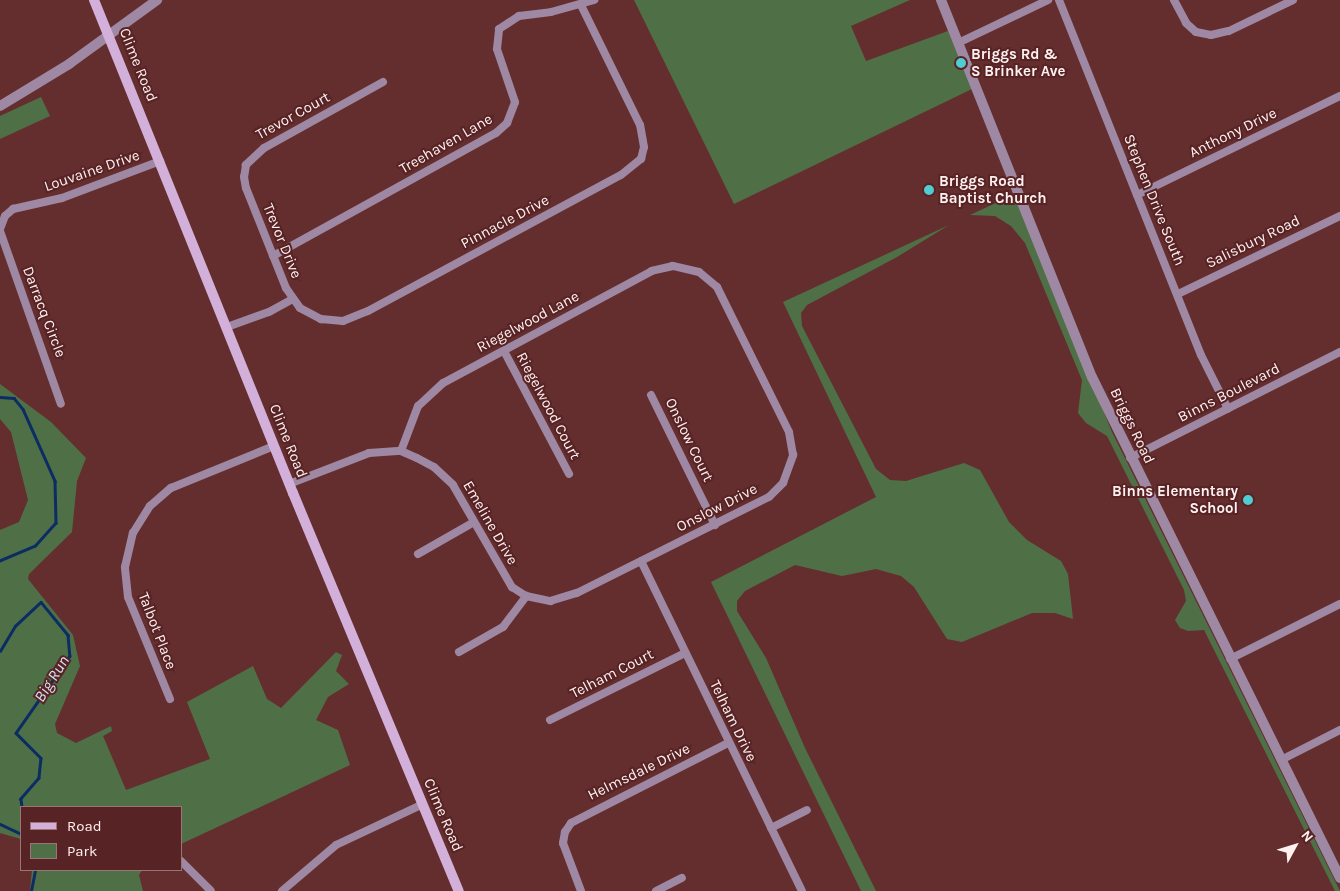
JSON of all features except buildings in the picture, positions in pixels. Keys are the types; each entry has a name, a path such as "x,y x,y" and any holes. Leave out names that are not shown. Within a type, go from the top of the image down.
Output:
{"main road":[{"name":"Clime Road","path":"94,0 289,484 459,891"}],"street":[{"path":"0,106 33,88 157,0"},
{"name":"Treehaven Lane","path":"273,256 496,133 507,123 514,102 497,49 499,29 519,16 581,6 594,0"},
{"name":"Briggs Road","path":"941,0 1092,377 1130,458 1281,760 1336,858 1340,878"},
{"path":"958,43 1048,0"},
{"name":"Stephen Drive South","path":"1058,0 1201,355 1228,410"},
{"path":"1174,0 1186,23 1196,32 1211,35 1229,31 1293,0"},
{"name":"Pinnacle Drive","path":"292,299 310,315 321,319 352,319 634,167 644,148 640,125 581,6"},
{"name":"Trevor Court","path":"248,192 244,177 253,155 383,82"},
{"name":"Anthony Drive","path":"1137,195 1340,96"},
{"name":"Louvaine Drive","path":"5,216 19,207 62,198 160,161"},
{"name":"Trevor Drive","path":"248,192 292,299"},
{"name":"Darracq Circle","path":"5,216 0,230 47,357 61,404"},
{"name":"Salisbury Road","path":"1178,294 1340,216"},
{"name":"Riegelwood Lane","path":"401,451 418,406 443,383 652,271 673,266 703,274"},
{"name":"Onslow Drive","path":"526,596 542,600 559,600 715,525 775,492 788,474 793,446 789,432 723,296 703,274"},
{"path":"227,327 269,312 292,299"},
{"name":"Riegelwood Court","path":"504,351 568,474"},
{"name":"Binns Boulevard","path":"1130,458 1340,352"},
{"name":"Onslow Court","path":"651,395 715,525"},
{"name":"Talbot Place","path":"170,699 128,597 125,567 133,533 150,506 171,488 274,446"},
{"path":"289,484 353,457 401,451"},
{"name":"Emeline Drive","path":"401,451 426,462 446,477 508,581 526,596"},
{"path":"418,554 474,522"},
{"name":"Telham Drive","path":"640,561 802,891"},
{"path":"459,652 503,626 526,596"},
{"path":"1230,659 1340,604"},
{"name":"Telham Court","path":"550,720 685,653"},
{"path":"1281,760 1340,730"},
{"name":"Helmsdale Drive","path":"581,891 566,854 565,832 580,817 728,743"},
{"path":"282,891 336,845 422,804"},
{"path":"771,828 808,810"},
{"path":"182,862 211,891"},
{"path":"656,891 682,878"}],"green space":[{"path":"634,0 910,0 851,26 866,61 948,31 972,89 734,204"},
{"path":"41,97 50,116 0,139 0,116"},
{"path":"1015,194 1112,432 1340,891 1335,891 1204,630 1188,631 1180,628 1175,620 1186,601 1184,590 1107,436 1086,423 1078,413 1082,380 1025,243 1011,226 995,216 970,215"},
{"path":"949,225 897,257 807,305 801,313 802,326 876,469 890,480 906,481 964,463 980,470 1009,522 1027,540 1061,561 1068,574 1073,619 1055,613 1032,613 962,642 947,639 914,587 901,576 876,569 842,576 795,565 745,591 737,601 737,611 766,658 805,748 876,891 861,891 711,582 876,497 783,302"},
{"path":"0,384 51,422 86,458 77,481 72,532 29,574 28,579 73,635 80,666 55,724 57,733 76,743 111,726 112,731 103,736 126,790 210,759 187,702 253,666 267,699 281,708 336,652 342,655 336,671 349,684 328,697 316,720 338,730 350,765 182,844 182,806 20,806 20,839 0,833 0,530 19,522 28,500 11,432 0,419"},
{"path":"32,871 141,871 139,875 143,891 30,891"}],"waterway":[{"name":"Big Run","path":"0,397 14,398 23,409 55,481 56,523 35,546 0,561"},
{"name":"Big Run","path":"0,651 15,626 41,602 68,635 70,656 16,733 41,758 39,778 21,799 22,806"},
{"path":"0,824 20,834"},
{"name":"Big Run","path":"31,891 35,871"}],"place":[{"name":"Briggs Rd & S Brinker Ave","path":"961,63"},
{"name":"Briggs Road Baptist Church","path":"929,190"},
{"name":"Binns Elementary School","path":"1248,500"}]}
